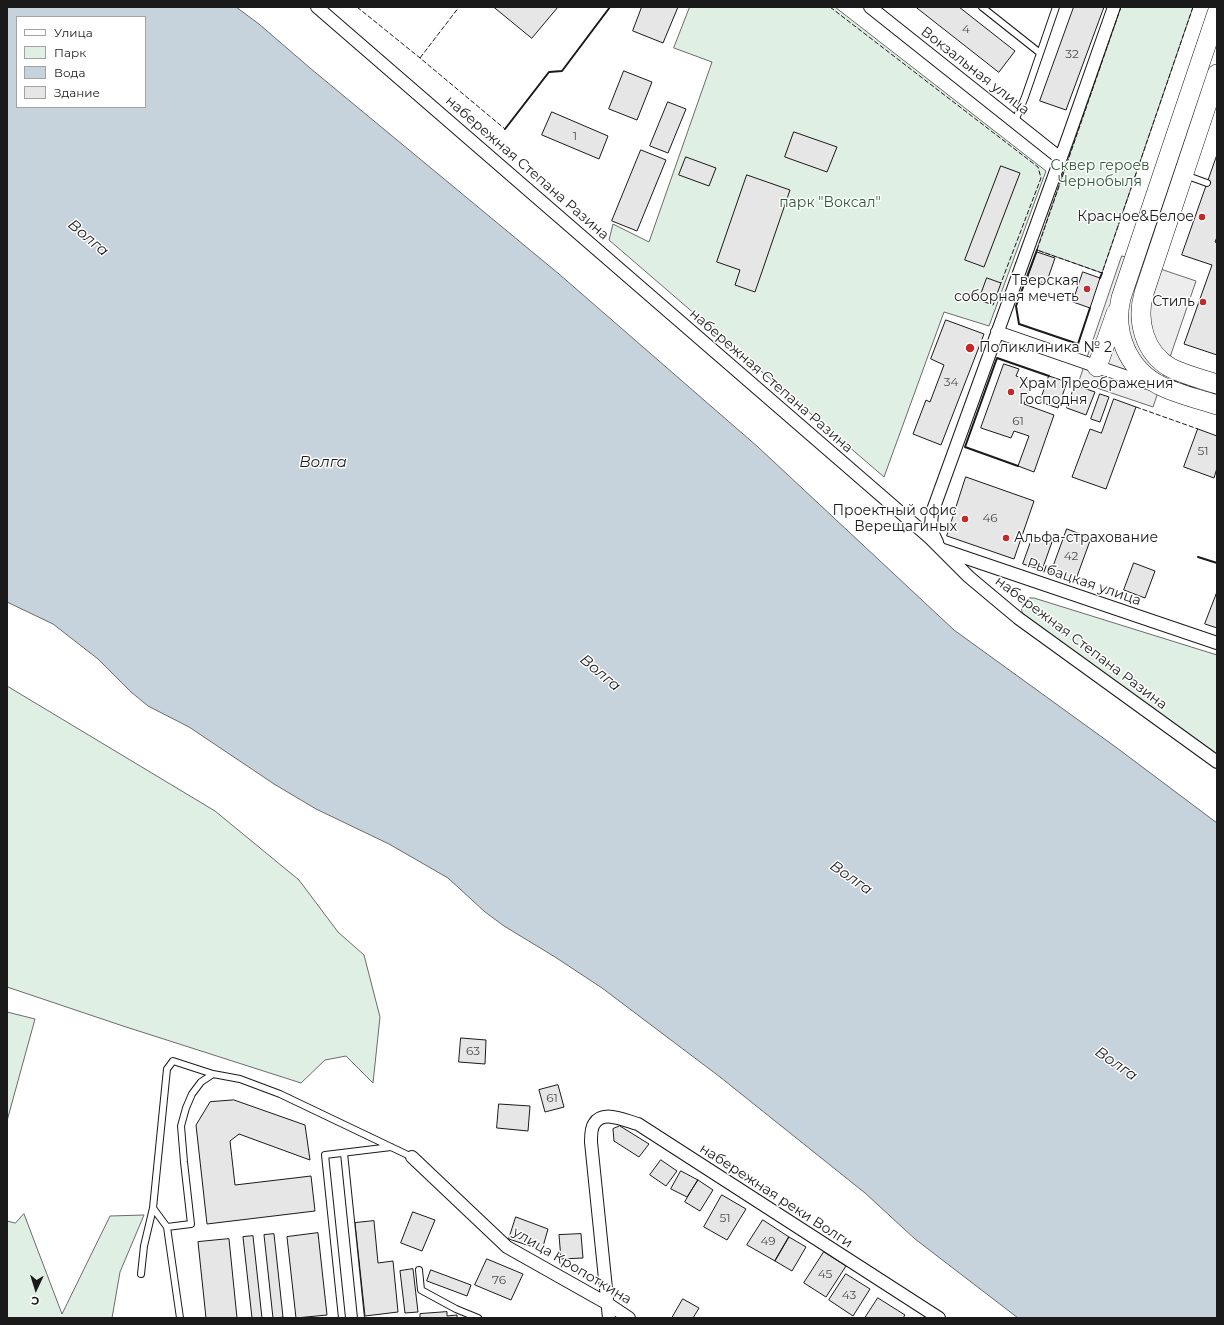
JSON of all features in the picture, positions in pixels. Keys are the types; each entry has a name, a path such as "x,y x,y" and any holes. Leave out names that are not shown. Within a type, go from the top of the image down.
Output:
{"main road":[{"path":"1097,367 1217,13"},
{"path":"1216,79 1142,298 1140,312 1142,327 1148,345 1157,357 1172,368 1217,384"},
{"path":"1121,298 1118,317 1122,342 1134,364 1142,373 1163,387 1217,405"}],"street":[{"name":"набережная Степана Разина","path":"318,7 930,538 969,577 1018,618 1217,762"},
{"name":"Вокзальная улица","path":"870,7 1060,158"},
{"path":"940,548 932,532 932,514 1068,139 1114,7"},
{"path":"997,332 1136,380 1163,387"},
{"name":"Рыбацкая улица","path":"940,548 1217,644"},
{"name":"набережная реки Волги","path":"608,1304 590,1142 594,1124 600,1118 608,1116 638,1124 939,1318"},
{"name":"улица Кропоткина","path":"412,1157 507,1247 608,1304 629,1318"},
{"path":"608,1304 609,1318"}],"lane":[{"path":"982,7 1040,53"},
{"path":"1015,121 1025,97 1056,7"},
{"path":"1183,174 1207,183"},
{"path":"142,1274 144,1246 153,1208 167,1069 173,1061 213,1074 240,1079 280,1094 412,1157"},
{"path":"167,1227 191,1224 181,1126 192,1094 201,1082 213,1074"},
{"path":"342,1318 325,1155 391,1147"},
{"path":"344,1153 360,1318"},
{"path":"153,1208 167,1227 180,1318"},
{"path":"419,1270 421,1290 456,1309 478,1318"}],"green space":[{"name":"парк \"Воксал\"","path":"690,7 835,7 1046,171 989,326 944,312 884,477 609,240 613,224 649,242 712,62 674,48"},
{"name":"Сквер героев Чернобыля","path":"1121,7 1193,7 1102,273 1037,250"},
{"path":"1030,598 1217,655 1217,754 1024,616 1022,613 1023,603"},
{"path":"7,686 215,811 299,880 338,932 364,955 380,1017 373,1083 346,1056 325,1060 301,1083 7,987"},
{"path":"7,1012 35,1019 7,1121"},
{"path":"24,1214 62,1314 110,1216 144,1215 120,1272 112,1318 7,1318 7,1221 15,1223"}],"shaded area":[{"path":"1122,256 1196,281 1153,407 1079,382"}],"water":[{"name":"Волга","path":"7,7 236,7 259,24 559,274 758,447 954,630 1117,748 1217,823 1217,1318 1018,1318 915,1239 865,1193 720,1077 602,988 504,926 485,912 448,878 389,844 316,809 274,784 189,727 148,706 131,692 98,659 53,624 7,602"}],"building":[{"path":"494,7 558,7 532,38"},
{"path":"642,7 678,7 663,43 633,31"},
{"path":"916,7 959,7 1015,51 999,72"},
{"path":"1074,7 1104,7 1066,110 1040,101"},
{"path":"624,71 652,82 637,120 609,109"},
{"path":"668,102 686,109 668,153 650,146"},
{"path":"552,112 608,136 599,159 542,135"},
{"path":"794,132 837,147 827,172 785,157"},
{"path":"641,150 666,160 637,231 612,221"},
{"path":"1217,155 1217,237 1215,242 1217,243 1217,355 1184,344 1212,265 1182,255"},
{"path":"686,157 716,168 709,186 679,175"},
{"path":"1001,166 1020,173 984,267 965,260"},
{"path":"747,175 790,190 755,292 735,285 740,270 717,262"},
{"path":"1037,252 1055,258 1046,284 1028,277"},
{"path":"1083,272 1100,278 1090,308 1073,302"},
{"path":"987,278 1001,283 993,305 979,300"},
{"path":"946,320 984,334 941,445 913,434 926,400 930,402 944,365 931,359"},
{"path":"1004,364 1019,369 1016,376 1032,381 1024,404 1054,415 1034,472 1018,466 1029,436 1014,431 1011,438 981,428"},
{"path":"1049,376 1067,382 1058,408 1040,402"},
{"path":"1075,385 1095,392 1086,415 1067,408"},
{"path":"1100,394 1109,397 1100,422 1091,419"},
{"path":"1114,399 1136,407 1106,489 1072,477 1090,429 1101,433"},
{"path":"1198,429 1217,436 1217,468 1214,478 1184,467"},
{"path":"966,477 1034,501 1014,559 947,536"},
{"path":"1067,529 1091,538 1075,582 1051,573"},
{"path":"1033,536 1052,542 1042,570 1023,564"},
{"path":"1134,563 1155,571 1145,598 1124,590"},
{"path":"1217,592 1217,628 1205,624"},
{"path":"461,1038 486,1040 485,1064 459,1062"},
{"path":"558,1085 564,1107 545,1112 539,1090"},
{"path":"234,1100 305,1125 310,1160 239,1134 230,1141 235,1185 311,1176 315,1211 207,1224 196,1125 210,1102"},
{"path":"499,1104 530,1106 528,1131 497,1128"},
{"path":"620,1126 649,1144 639,1157 614,1141 613,1129"},
{"path":"661,1160 677,1171 666,1186 650,1175"},
{"path":"681,1171 698,1180 687,1197 671,1189"},
{"path":"698,1180 713,1190 700,1211 685,1202"},
{"path":"722,1195 746,1209 727,1240 704,1227"},
{"path":"413,1212 435,1220 422,1251 401,1243"},
{"path":"516,1217 548,1229 542,1250 509,1239"},
{"path":"763,1220 789,1237 775,1261 747,1245"},
{"path":"374,1221 378,1263 393,1261 398,1312 365,1316 355,1223"},
{"path":"318,1233 327,1315 296,1318 287,1237"},
{"path":"274,1234 283,1317 277,1318 273,1318 264,1235"},
{"path":"581,1234 583,1258 561,1259 559,1235"},
{"path":"253,1236 262,1318 252,1318 243,1237"},
{"path":"789,1237 806,1247 792,1271 775,1261"},
{"path":"229,1239 237,1318 206,1318 198,1242"},
{"path":"824,1252 846,1266 826,1297 804,1283"},
{"path":"487,1259 523,1274 511,1300 475,1285"},
{"path":"413,1269 418,1312 405,1313 400,1271"},
{"path":"431,1270 471,1285 467,1296 427,1281"},
{"path":"846,1274 870,1289 853,1316 829,1300"},
{"path":"878,1298 905,1315 903,1318 865,1318"},
{"path":"683,1299 699,1308 693,1318 672,1318"},
{"path":"447,1312 447,1316 457,1315 457,1318 420,1318 420,1314"}],"fence":[{"path":"357,7 505,129"},
{"path":"420,58 459,7"},
{"path":"830,7 1038,167 1041,178 1001,283"},
{"path":"1121,7 1037,250 1102,273 1193,7"},
{"path":"1067,382 1075,385"},
{"path":"1136,407 1198,429"}],"wall":[{"path":"505,129 549,72 562,71 610,7"},
{"path":"1037,250 1016,306 1019,324 1078,344 1090,308"},
{"path":"1100,278 1102,273"},
{"path":"1018,466 965,447 997,358 1049,376"},
{"path":"1198,557 1217,563"}],"place":[{"name":"Красное&Белое","path":"1202,217"},
{"name":"Тверская соборная мечеть","path":"1087,289"},
{"name":"Стиль","path":"1203,302"},
{"name":"Поликлиника № 2","path":"970,348"},
{"name":"Храм Преображения Господня","path":"1011,392"},
{"name":"Проектный офис Верещагиных","path":"965,519"},
{"name":"Альфа-страхование","path":"1006,538"}]}
